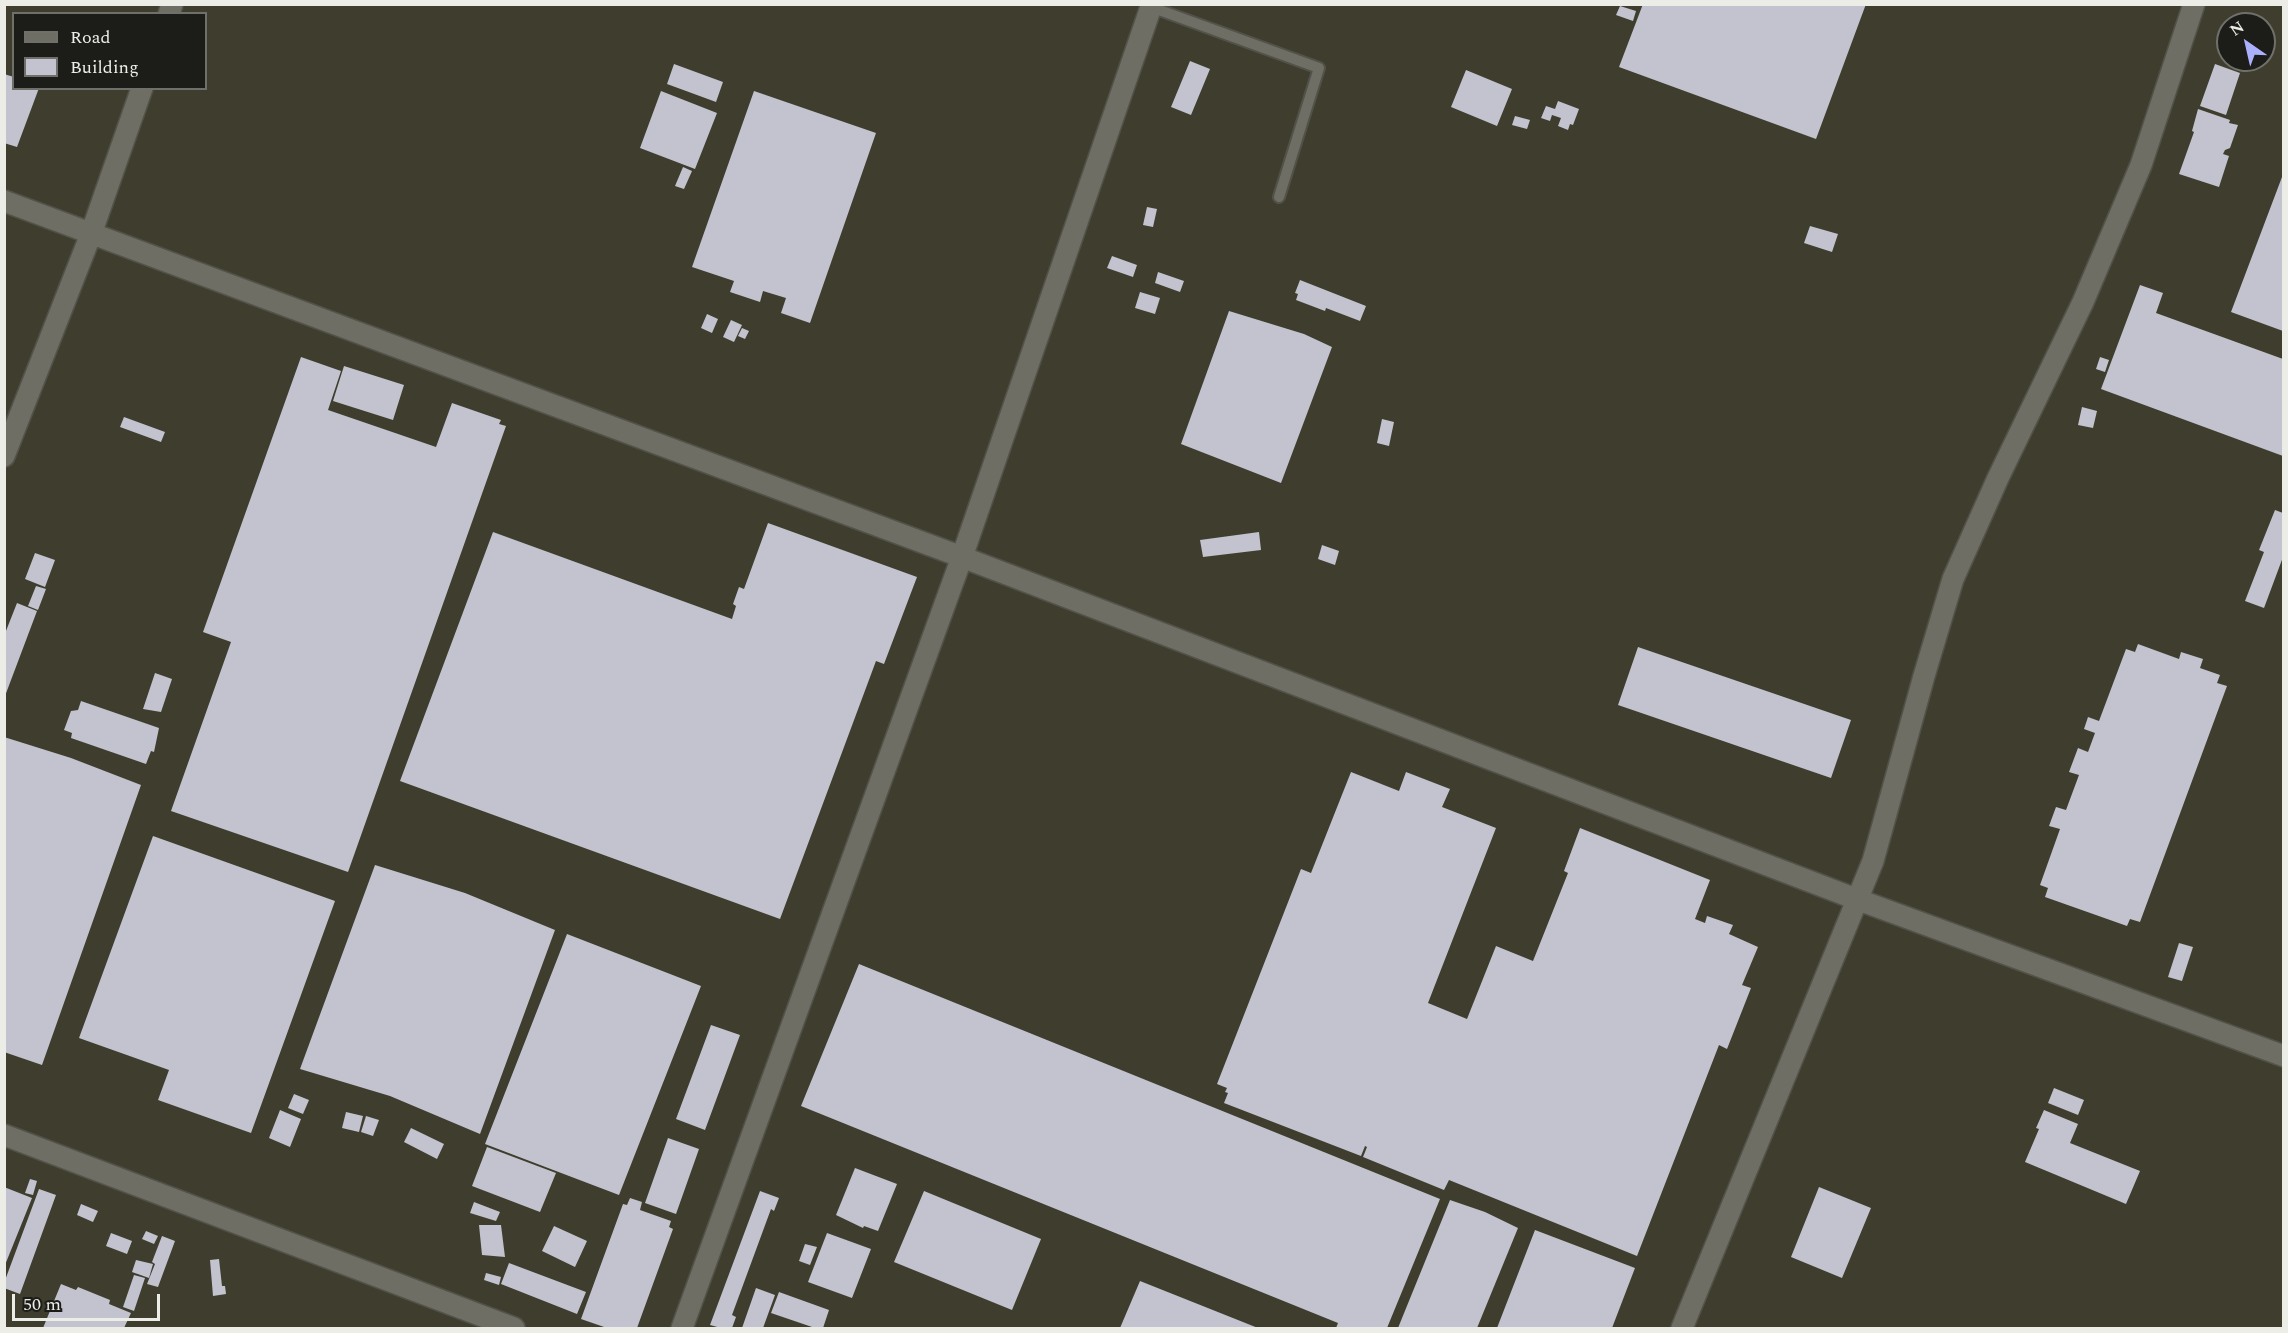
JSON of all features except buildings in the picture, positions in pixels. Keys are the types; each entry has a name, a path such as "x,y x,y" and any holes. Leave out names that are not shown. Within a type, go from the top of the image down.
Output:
{"street":[{"path":"1682,1329 1873,861 1953,579 1998,478 2083,302 2141,165 2194,4"},
{"path":"682,1329 962,557 1152,6"},
{"path":"4,456 91,234 141,90"},
{"path":"4,201 962,557 1856,899 2283,1056"},
{"path":"4,1135 514,1329"}],"lane":[{"path":"1152,6 1319,68 1279,198"}],"shaded area":[{"path":"5,5 2283,5 2283,1328 5,1328"}]}
